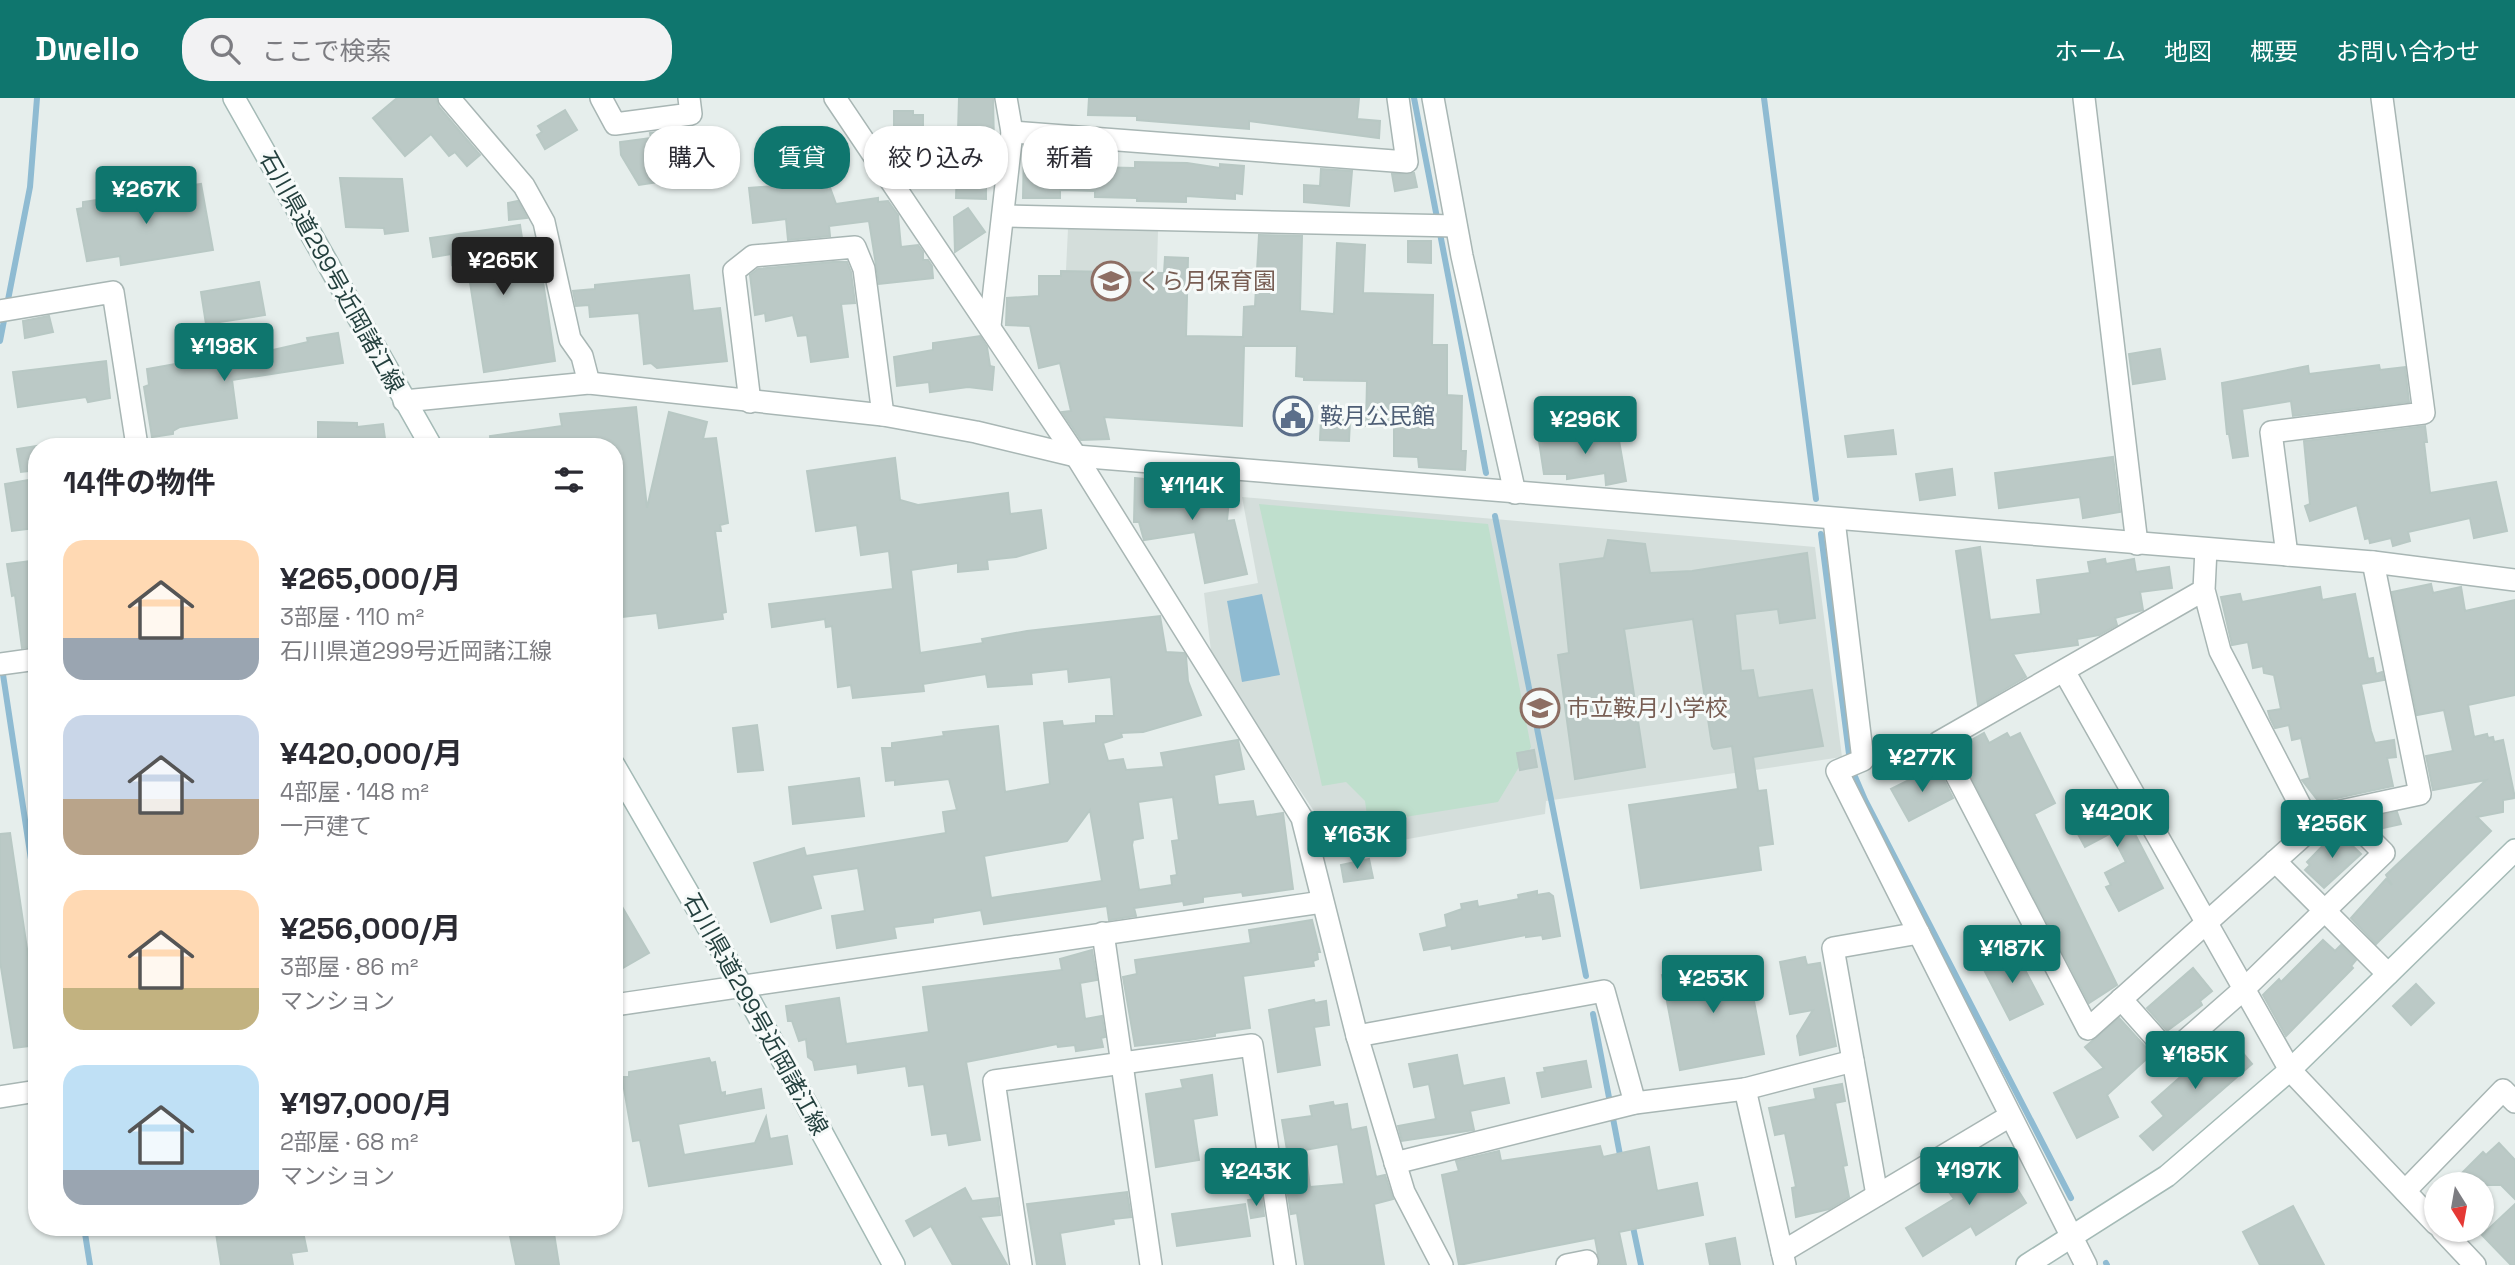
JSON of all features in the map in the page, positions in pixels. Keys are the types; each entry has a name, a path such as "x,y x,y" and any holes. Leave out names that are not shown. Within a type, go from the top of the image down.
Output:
{"street":[{"name":"石川県道299号近岡諸江線","path":"234,98 425,438"},
{"path":"449,98 524,186 544,222 570,339 582,356 589,383"},
{"path":"601,98 615,124 691,114 689,98"},
{"path":"835,98 1076,456 1302,818 1357,1036 1404,1192 1442,1265"},
{"path":"990,326 1012,132 1006,98"},
{"path":"1433,98 1457,226 1515,493"},
{"path":"2084,98 2137,544"},
{"path":"2287,555 2271,432 2424,413 2382,98"},
{"path":"1012,132 1407,162 1399,104"},
{"path":"1003,216 1457,226"},
{"path":"750,402 734,271 753,256 855,247 864,269 883,415"},
{"path":"9,310 113,292 136,438"},
{"path":"404,401 589,383 883,415 976,432 1076,456 2373,562 2515,580"},
{"path":"1834,520 1864,760 1837,771 2086,1265"},
{"path":"2204,590 1940,741 2088,1029 2312,828 2220,651 2204,590 2206,549"},
{"path":"2308,818 2420,794 2373,562"},
{"path":"4,664 28,660"},
{"path":"2064,671 2290,1070 2424,1211"},
{"name":"石川県道299号近岡諸江線","path":"623,781 741,986 894,1265"},
{"path":"2121,999 2169,1054 2244,989 2384,853 2342,811"},
{"path":"2027,1265 2166,1175 2290,1070 2515,850"},
{"path":"2275,861 2388,974"},
{"path":"623,1004 1322,902"},
{"path":"1102,933 1151,1265"},
{"path":"1877,1195 1833,948 1919,933"},
{"path":"1357,1036 1604,990 1619,1107"},
{"path":"1021,1265 994,1082 1252,1045 1285,1265"},
{"path":"1395,1163 1619,1107 1745,1089 1853,1061"},
{"path":"1745,1089 1783,1259 1877,1195 2010,1116"},
{"path":"2405,1191 2503,1090 2515,1102"},
{"path":"0,1097 28,1092"},
{"path":"2453,1242 2475,1265"}],"shaded area":[{"name":"くら月保育園","path":"1068,229 1158,231 1155,334 1063,331"},
{"name":"市立鞍月小学校","path":"1242,497 1815,547 1842,757 1546,801 1545,814 1326,854 1316,814 1212,659 1204,593 1258,583"}],"green space":[{"path":"1259,504 1488,524 1531,747 1498,802 1368,823 1365,801 1346,782 1322,786"}],"water":[{"path":"1262,594 1280,675 1242,682 1227,601"}],"building":[{"path":"397,98 436,98 439,107 480,155 467,166 455,152 449,156 431,134 405,156 373,118"},
{"path":"959,98 993,98 994,126 958,126"},
{"path":"1089,98 1359,98 1357,119 1380,121 1379,138 1249,121 1249,129 1137,120 1137,116 1088,115"},
{"path":"565,110 577,130 545,149 537,135 542,132 538,126"},
{"path":"894,111 913,111 913,115 923,115 923,126 894,126"},
{"path":"644,139 644,184 639,185 621,155 620,142"},
{"path":"1135,162 1187,163 1220,168 1220,164 1244,166 1242,194 1235,193 1235,199 1186,196 1186,202 1137,201 1137,198 1095,197 1095,191 1060,190 1060,198 1023,198 1023,189 1118,189 1118,168 1135,168"},
{"path":"1321,169 1352,171 1349,206 1304,202 1304,185 1320,186"},
{"path":"1414,173 1417,187 1395,191 1392,174"},
{"path":"340,178 402,179 408,231 385,234 384,228 346,227"},
{"path":"201,184 213,250 121,265 120,256 87,261 77,209 83,208 83,202"},
{"path":"749,188 831,189 836,204 878,198 878,202 888,201 898,215 901,247 918,245 923,252 923,260 928,260 932,266 933,278 879,284 869,221 829,226 830,236 788,240 786,219 753,223"},
{"path":"956,189 986,189 986,199 956,198"},
{"path":"518,201 527,218 509,220 508,203"},
{"path":"968,208 985,232 955,252 954,217"},
{"path":"520,225 528,277 542,275 555,361 484,372 467,263 452,265 451,254 433,257 430,238"},
{"path":"1259,235 1302,236 1300,311 1334,314 1337,243 1365,245 1363,293 1433,295 1432,345 1447,345 1447,395 1462,396 1461,451 1466,451 1465,470 1419,467 1418,457 1394,456 1394,427 1366,426 1367,381 1304,380 1304,377 1296,376 1297,346 1244,346 1242,426 1104,417 1109,439 1081,440 1062,412 1071,411 1060,363 1039,368 1030,326 1006,325 1007,298 1039,296 1039,276 1061,276 1061,271 1164,273 1165,257 1188,258 1186,336 1243,337 1244,307 1255,306"},
{"path":"1408,241 1431,241 1431,263 1408,262"},
{"path":"847,262 851,272 855,303 841,304 848,357 811,362 807,335 798,336 793,315 766,321 765,313 755,315 750,275 758,269"},
{"path":"689,275 693,311 720,308 727,361 657,368 651,363 644,364 639,313 590,317 589,305 576,306 573,291 595,289 595,285"},
{"path":"259,282 265,315 206,324 201,292"},
{"path":"49,316 53,332 25,338 23,321"},
{"path":"338,333 343,363 232,380 237,418 180,427 173,431 173,434 152,437 144,387 149,385 147,369 176,364 178,370 229,357 230,363 265,357 264,352 308,342 307,338"},
{"path":"980,336 987,347 990,366 994,367 992,390 968,387 930,392 929,382 897,386 894,357 933,350 933,343"},
{"path":"2160,349 2165,379 2133,384 2129,354"},
{"path":"106,361 110,398 88,402 86,397 18,407 13,372"},
{"path":"2379,365 2380,370 2405,367 2409,402 2293,416 2291,401 2242,409 2248,456 2233,458 2227,434 2222,383 2308,366 2309,374"},
{"path":"636,407 647,508 669,412 707,422 703,439 716,438 728,523 720,525 721,531 715,531 726,612 722,613 723,619 659,628 657,613 623,617 623,438 490,438 562,426 560,414"},
{"path":"1321,419 1350,420 1349,441 1320,440"},
{"path":"318,422 357,423 357,427 383,424 385,438 318,438"},
{"path":"2425,426 2427,442 2424,442 2430,493 2496,482 2507,531 2474,538 2470,518 2408,532 2410,541 2393,546 2391,538 2370,543 2369,538 2365,539 2357,505 2310,521 2305,506 2310,504 2304,441"},
{"path":"1617,429 1626,481 1606,485 1605,473 1567,479 1567,474 1544,474 1539,441"},
{"path":"1893,430 1896,454 1848,457 1845,436"},
{"path":"28,447 28,471 21,472 17,449"},
{"path":"2113,457 2120,512 2083,518 2080,497 1999,508 1995,473"},
{"path":"895,458 900,500 918,505 1008,493 1010,514 1041,510 1046,548 1016,557 987,560 988,569 958,572 958,563 911,570 920,653 983,643 982,639 1027,631 1160,616 1166,652 1184,653 1186,656 1188,681 1201,715 1143,732 1121,733 1122,737 1103,743 1108,761 1123,759 1126,770 1164,767 1161,753 1238,740 1244,769 1214,775 1218,805 1253,801 1256,817 1283,813 1293,889 1243,896 1242,892 1203,897 1203,902 1184,905 1183,901 1134,908 1136,916 1109,920 1107,906 984,924 981,910 933,918 933,922 894,927 896,938 837,948 832,916 865,911 858,868 812,875 821,908 771,922 754,863 804,848 806,856 946,833 943,812 957,810 949,779 895,785 895,780 886,781 882,748 892,748 892,743 944,736 943,732 998,726 1005,792 1050,784 1044,723 1062,721 1063,726 1096,723 1096,716 1114,716 1111,677 1069,682 1068,669 1031,673 1032,684 988,687 986,674 923,684 924,691 853,698 851,685 838,687 832,626 826,627 825,619 772,627 769,604 893,589 889,551 861,555 857,525 816,531 807,471","holes":["1173,797 1179,840 1172,841 1177,875 1171,876 1172,885 1139,890 1132,845 1133,840 1143,838 1138,802","1090,810 1102,881 991,898 984,856 1067,841"]},
{"path":"1952,469 1955,495 1920,500 1916,474"},
{"path":"1135,478 1230,488 1227,521 1234,520 1247,574 1205,583 1195,532 1144,540 1139,522 1134,522"},
{"path":"28,480 28,529 12,531 5,484"},
{"path":"1608,540 1645,544 1650,573 1692,571 1807,553 1815,618 1780,623 1778,609 1735,614 1741,671 1753,670 1758,698 1812,690 1823,746 1753,757 1758,791 1766,790 1773,844 1758,846 1761,870 1641,888 1629,805 1738,789 1732,746 1714,749 1712,746 1693,619 1624,629 1645,767 1575,779 1558,655 1569,653 1560,564 1604,558"},
{"path":"1980,547 1990,620 2041,614 2037,580 2090,573 2088,562 2105,559 2106,564 2134,559 2136,572 2169,567 2172,588 2140,592 2143,610 2115,618 2117,625 2099,635 2077,639 2078,645 2013,654 2026,677 1978,705 1956,551"},
{"path":"28,561 28,647 22,648 15,595 12,596 7,564"},
{"path":"2431,584 2433,593 2461,587 2465,611 2515,600 2515,695 2468,705 2474,737 2487,734 2488,738 2493,737 2494,742 2503,740 2515,798 2503,800 2503,812 2477,817 2491,831 2376,944 2351,918 2386,879 2392,885 2386,875 2486,780 2433,790 2426,756 2453,751 2444,710 2417,715 2392,592"},
{"path":"2320,587 2322,600 2355,594 2368,659 2373,658 2376,674 2382,672 2384,680 2361,684 2371,731 2375,743 2394,740 2396,757 2387,758 2393,786 2319,802 2302,780 2310,778 2301,738 2292,740 2289,725 2275,728 2270,718 2268,711 2281,709 2274,675 2264,673 2263,666 2253,668 2248,642 2232,645 2221,597 2240,594 2242,602"},
{"path":"757,725 763,770 738,772 733,728"},
{"path":"1984,733 1989,743 2007,733 2010,738 2020,733 2055,803 2034,814 2117,985 2089,1003 1962,759 1965,757 1959,747"},
{"path":"1534,750 1537,767 1520,770 1517,753"},
{"path":"1933,768 1936,774 1940,772 1953,798 1909,821 1891,789"},
{"path":"859,778 864,816 793,824 789,787"},
{"path":"2112,790 2163,888 2119,911 2106,887 2111,885 2105,873 2126,862 2111,833 2085,847 2067,814"},
{"path":"2397,812 2401,824 2379,829 2375,826 2373,817"},
{"path":"2337,831 2361,854 2324,888 2305,870 2310,865 2307,862"},
{"path":"10,833 28,956 28,1046 14,1048 0,961 0,834"},
{"path":"1369,859 1373,878 1344,882 1341,865"},
{"path":"1537,891 1537,895 1549,893 1553,896 1560,936 1543,939 1542,935 1526,935 1452,949 1451,945 1424,950 1420,934 1447,927 1445,915 1462,909 1461,904 1477,901 1478,907 1519,899 1518,895"},
{"path":"623,908 649,953 623,968"},
{"path":"1312,920 1320,952 1317,952 1318,959 1313,961 1314,966 1243,976 1250,1028 1215,1033 1215,1036 1135,1046 1123,977 1137,974 1135,960 1251,943 1249,930"},
{"path":"2323,940 2335,951 2341,945 2356,960 2351,966 2353,968 2286,1036 2263,995 2279,979 2281,982"},
{"path":"2014,949 2043,1004 2010,1020 1982,966"},
{"path":"1092,950 1097,980 1080,983 1085,1019 1102,1016 1105,1037 1101,1038 1103,1047 1076,1051 1075,1045 1058,1047 1057,1044 966,1062 980,1140 949,1145 947,1133 932,1135 924,1084 909,1086 906,1066 858,1073 857,1064 815,1070 813,1061 808,1057 806,1039 799,1041 792,1021 788,1021 786,1006 839,998 846,1044 929,1032 923,987 1062,970 1060,959"},
{"path":"1805,957 1807,965 1820,963 1836,1046 1800,1055 1797,1036 1813,1010 1790,1014 1780,962"},
{"path":"1746,959 1764,1054 1680,1070 1662,975"},
{"path":"2193,968 2212,991 2200,1001 2202,1005 2167,1031 2147,1008"},
{"path":"2416,984 2434,1003 2411,1025 2393,1006"},
{"path":"1314,1000 1315,1003 1326,1001 1329,1025 1314,1027 1320,1065 1278,1072 1269,1010"},
{"path":"2119,1018 2152,1054 2107,1095 2118,1117 2077,1138 2054,1093 2104,1068 2085,1047"},
{"path":"2231,1039 2252,1064 2153,1150 2140,1136 2164,1116 2152,1102 2205,1055 2209,1059"},
{"path":"1457,1055 1463,1086 1504,1078 1509,1103 1470,1111 1474,1130 1402,1141 1398,1126 1436,1119 1429,1084 1414,1087 1409,1064"},
{"path":"709,1058 711,1063 715,1062 721,1093 725,1092 725,1096 761,1089 764,1108 678,1124 684,1155 755,1143 766,1117 770,1139 787,1136 792,1164 649,1186 640,1140 633,1141 623,1083 623,1077 629,1077 629,1072"},
{"path":"1586,1061 1591,1087 1542,1097 1537,1073 1545,1072 1544,1068"},
{"path":"1212,1075 1217,1115 1193,1119 1199,1160 1156,1167 1146,1094 1183,1088 1181,1080"},
{"path":"1842,1084 1845,1101 1835,1103 1847,1165 1843,1166 1849,1197 1829,1209 1796,1217 1792,1188 1796,1187 1785,1133 1775,1135 1769,1108 1816,1099 1814,1089"},
{"path":"1333,1102 1334,1106 1347,1104 1351,1130 1366,1127 1376,1177 1385,1175 1393,1199 1374,1204 1384,1265 1305,1265 1297,1213 1291,1214 1285,1177 1286,1168 1290,1168 1282,1120 1312,1116 1310,1106","holes":["1338,1144 1344,1184 1310,1187 1305,1150"]},
{"path":"2499,1143 2515,1160 2515,1199 2501,1185 2494,1185 2494,1172 2463,1172 2483,1152 2486,1155"},
{"path":"1600,1146 1603,1157 1649,1147 1657,1191 1697,1183 1703,1215 1619,1232 1626,1265 1600,1265 1595,1238 1459,1265 1442,1175 1459,1171 1456,1161 1499,1151 1501,1161"},
{"path":"1997,1157 2026,1203 1976,1235 1971,1226 1923,1256 1906,1228 1954,1199 1947,1189"},
{"path":"965,1188 972,1201 998,1198 1000,1215 980,1217 1007,1265 953,1265 931,1226 914,1236 906,1221"},
{"path":"1127,1192 1131,1217 1113,1219 1114,1224 1060,1233 1065,1265 1037,1265 1027,1204"},
{"path":"1262,1198 1264,1216 1251,1218 1248,1200"},
{"path":"1245,1204 1250,1236 1177,1246 1172,1214"},
{"path":"2515,1204 2515,1265 2511,1265 2489,1242 2494,1242 2494,1224"},
{"path":"2293,1206 2324,1265 2260,1265 2243,1232"},
{"path":"216,1236 304,1236 307,1251 291,1253 293,1265 221,1265"},
{"path":"510,1236 554,1236 559,1265 516,1265"},
{"path":"1735,1238 1740,1265 1710,1265 1706,1244"}],"waterway":[{"path":"0,341 30,187 37,98"},
{"path":"1414,98 1486,473"},
{"path":"1764,98 1816,499"},
{"path":"1495,516 1586,976"},
{"path":"1821,534 1849,754"},
{"path":"2,668 28,840"},
{"path":"1853,772 2071,1198"},
{"path":"1593,1014 1621,1160"},
{"path":"1632,1222 1641,1265"},
{"path":"85,1236 90,1265"}],"place":[{"name":"くら月保育園","path":"1111,281"},
{"name":"鞍月公民館","path":"1293,416"},
{"name":"市立鞍月小学校","path":"1540,708"}]}
